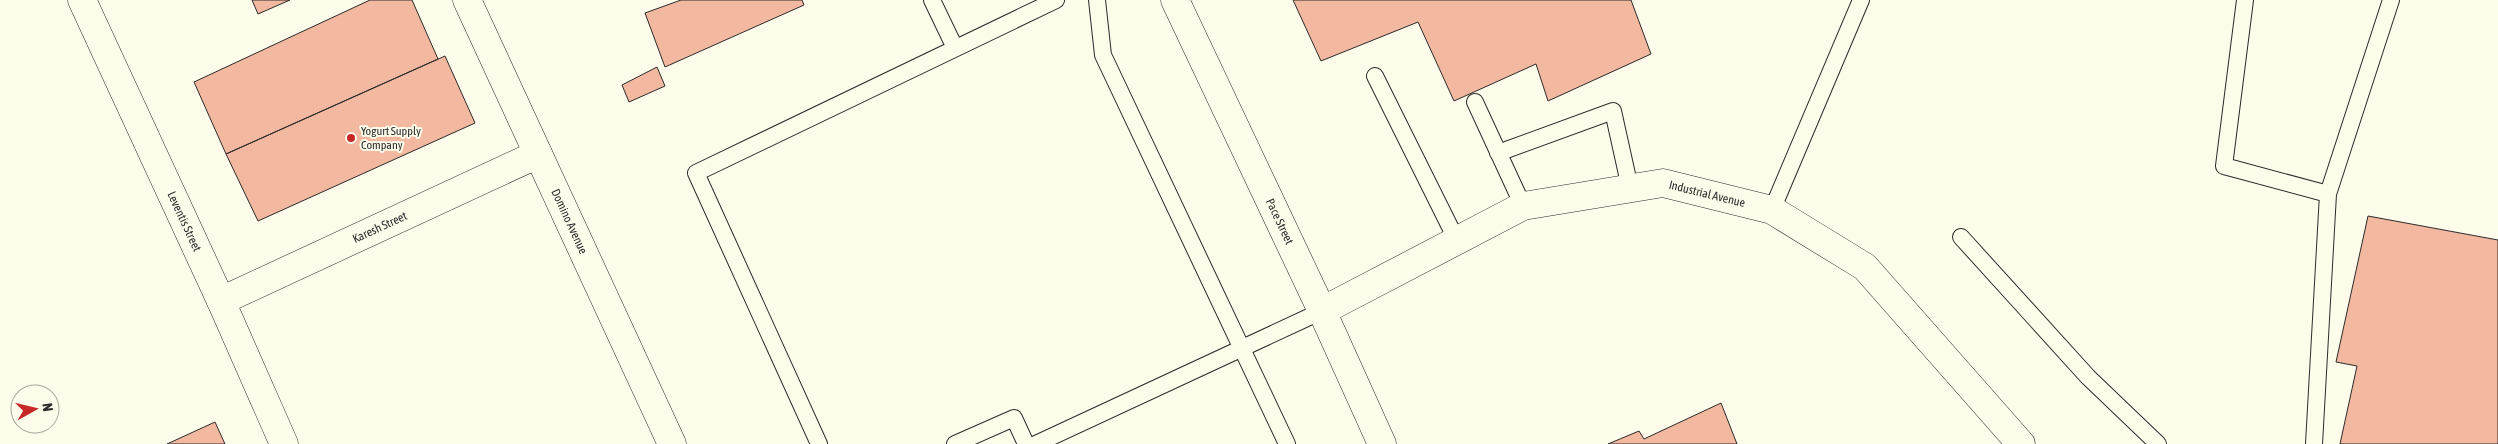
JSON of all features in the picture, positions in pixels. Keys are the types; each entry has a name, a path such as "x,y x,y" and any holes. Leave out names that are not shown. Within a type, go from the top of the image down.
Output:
{"street":[{"name":"Leventis Street","path":"82,0 221,300 284,444"},
{"name":"Domino Avenue","path":"467,0 672,444"},
{"name":"Pace Street","path":"1175,0 1322,311 1382,444"},
{"name":"Karesh Street","path":"221,300 538,154"},
{"name":"Industrial Avenue","path":"1322,311 1523,206 1663,183 1772,210 1864,267 2021,444"}],"lane":[{"path":"932,0 955,48"},
{"path":"819,444 696,173 1056,0"},
{"path":"1097,0 1104,55 1287,444"},
{"path":"1772,210 1862,0"},
{"path":"2246,0 2224,166 2328,194"},
{"path":"2314,444 2328,194 2391,0"},
{"path":"1375,76 1457,241"},
{"path":"1475,102 1523,206"},
{"path":"1498,153 1613,111 1630,188"},
{"path":"1961,237 2088,376 2158,444"},
{"path":"1036,444 1322,311"},
{"path":"955,444 1014,418 1026,444"}],"building":[{"path":"252,0 290,0 258,14"},
{"path":"370,0 412,0 438,59 226,154 194,82"},
{"path":"681,0 802,0 804,5 665,67 645,13"},
{"path":"1293,0 1631,0 1651,54 1548,101 1536,64 1454,101 1418,22 1321,61"},
{"name":"Yogurt Supply Company","path":"445,56 475,123 258,221 226,154"},
{"path":"657,67 665,86 629,102 622,85"},
{"path":"2368,216 2498,240 2498,444 2340,444 2357,366 2336,362"},
{"path":"1721,403 1737,444 1608,444 1639,431 1644,439"},
{"path":"215,422 225,444 167,444"}],"place":[{"name":"Yogurt Supply Company","path":"351,138"}]}
